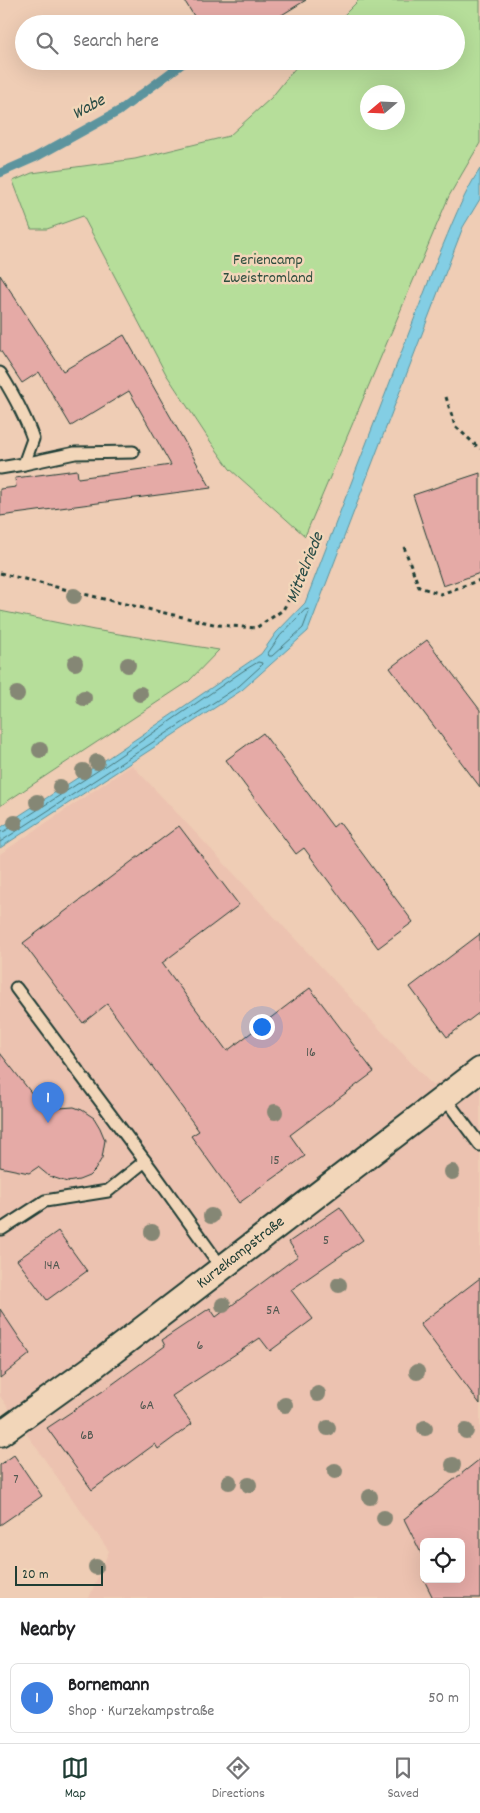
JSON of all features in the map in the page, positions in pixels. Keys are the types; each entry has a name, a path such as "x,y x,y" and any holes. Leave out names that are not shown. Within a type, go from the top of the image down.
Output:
{"street":[{"name":"Kurzekampstraße","path":"0,1434 89,1370 480,1070"}],"lane":[{"path":"0,373 27,421 33,439 24,464"},
{"path":"0,468 75,454 133,452"},
{"path":"16,988 222,1268"},
{"path":"444,1097 480,1145"},
{"path":"0,1228 2,1229 45,1200 108,1191 145,1161"}],"path":[{"path":"446,397 455,426 480,449"},
{"path":"404,548 419,588 441,594 480,580"},
{"path":"0,573 218,625 256,628 283,610 308,564"}],"shaded area":[{"path":"132,765 433,1086 480,1053 480,1598 89,1598 109,1551 0,1396 0,854"}],"green space":[{"name":"Feriencamp Zweistromland","path":"359,0 480,0 480,143 449,196 305,536 230,469 208,438 166,374 83,216 47,229 31,229 13,181 32,173 135,159 229,136 271,98 294,70 465,70 465,15 344,15"},
{"path":"0,611 94,630 219,650 188,682 0,806"}],"water":[{"path":"480,169 480,199 463,227 308,631 242,690 0,848 0,828 102,762 261,654 276,633 305,603 438,257 462,201"}],"building":[{"path":"184,0 306,0 282,15 193,15"},
{"path":"0,275 63,371 124,335 211,488 0,516 0,489 16,487 15,478 77,470 78,478 171,465 129,391 71,426 39,372 22,383 0,350"},
{"path":"480,473 480,573 443,586 413,495"},
{"path":"427,640 480,710 480,787 390,668"},
{"path":"263,733 333,827 339,822 413,922 378,948 304,848 296,854 226,760"},
{"path":"179,826 239,905 162,963 227,1051 310,988 374,1072 290,1135 305,1156 239,1203 191,1136 199,1131 107,1004 83,1023 23,943"},
{"path":"480,934 480,1012 447,1037 410,987"},
{"path":"0,1053 44,1109 74,1107 94,1118 105,1140 102,1158 89,1176 67,1182 49,1176 38,1167 29,1173 0,1167"},
{"path":"340,1207 363,1240 291,1290 313,1319 270,1351 260,1338 172,1396 192,1424 158,1449 155,1444 92,1490 47,1428 103,1391 165,1346 162,1340 210,1308 216,1317 298,1256 289,1242"},
{"path":"58,1231 87,1271 47,1300 17,1260"},
{"path":"480,1278 480,1404 420,1324"},
{"path":"0,1309 30,1354 0,1378"},
{"path":"14,1455 42,1496 0,1525 0,1465"},
{"path":"480,1459 480,1598 433,1598 426,1583 465,1583 465,1538 420,1538 420,1551 404,1519"}],"waterway":[{"name":"Wabe","path":"0,173 34,158 119,111 174,70"}],"place":[{"name":"Bornemann","path":"48,1123"}],"water label":[{"name":"Mittelriede","path":"306,568"}]}
